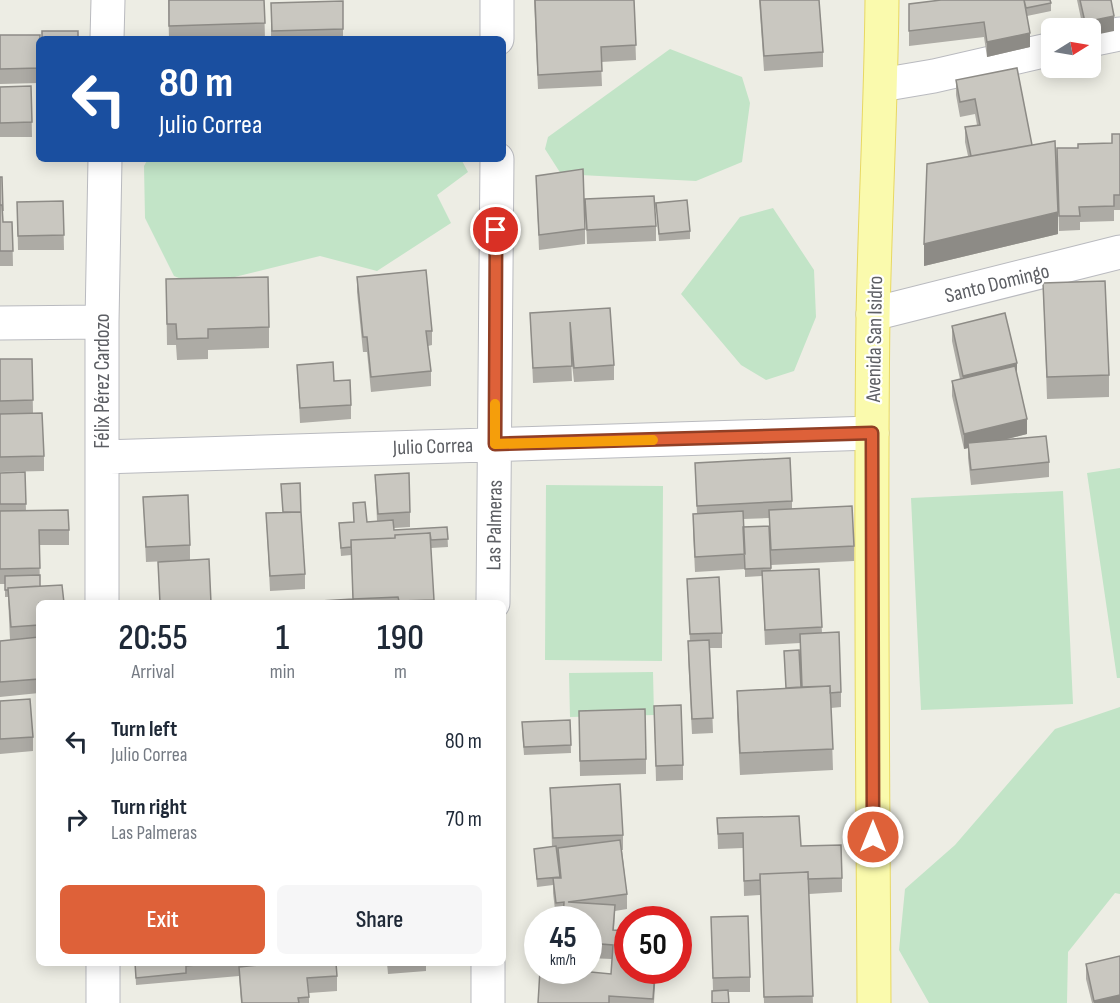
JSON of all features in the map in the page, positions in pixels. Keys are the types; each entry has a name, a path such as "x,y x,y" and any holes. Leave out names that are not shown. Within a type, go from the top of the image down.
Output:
{"main road":[{"name":"Avenida San Isidro","path":"874,1003 872,433 882,0"}],"street":[{"path":"107,36 108,0"},
{"path":"497,0 497,36"},
{"path":"1101,38 1120,34"},
{"path":"881,85 1041,52"},
{"name":"Félix Pérez Cardozo","path":"102,600 102,322 105,162"},
{"name":"Las Palmeras","path":"493,600 497,162"},
{"name":"Santo Domingo","path":"873,314 1120,252"},
{"path":"0,323 102,322"},
{"name":"Julio Correa","path":"102,457 872,433"},
{"path":"103,966 104,1003"},
{"path":"488,966 488,1003"}],"green space":[{"path":"670,49 742,77 750,103 742,162 696,181 561,174 545,149 548,137"},
{"path":"146,162 463,162 468,172 437,195 451,223 377,271 320,256 198,286 174,276 145,218 144,166"},
{"path":"773,208 814,270 816,317 794,371 766,380 741,365 681,294 740,217"},
{"path":"1120,468 1120,678 1117,678 1087,473"},
{"path":"546,485 663,486 662,661 545,660"},
{"path":"1063,491 1073,704 921,710 911,498"},
{"path":"653,672 654,715 570,717 569,673"},
{"path":"1120,707 1120,894 1115,893 1068,952 1067,1003 929,1003 899,950 905,889 955,845 1055,729"}],"building":[{"path":"169,0 264,0 265,23 169,26"},
{"path":"535,0 634,0 636,45 601,47 602,71 538,75"},
{"path":"760,0 819,0 823,52 764,56"},
{"path":"941,0 1024,0 1030,33 987,42 984,22 909,31 909,4"},
{"path":"1024,0 1050,0 1051,3 1026,8"},
{"path":"1080,0 1111,0 1114,16 1101,19 1084,18"},
{"path":"343,1 343,29 272,31 271,3"},
{"path":"42,31 78,31 78,36 42,36"},
{"path":"0,35 40,35 36,36 36,68 0,69"},
{"path":"1017,68 1032,145 971,156 965,127 980,125 975,99 960,102 956,80"},
{"path":"31,86 32,122 0,123 0,87"},
{"path":"1112,134 1120,134 1120,195 1114,195 1114,206 1079,207 1080,216 1059,216 1057,148 1078,148 1078,144 1112,143"},
{"path":"1055,141 1058,212 924,244 927,164"},
{"path":"583,169 585,229 539,235 536,176"},
{"path":"0,177 2,177 3,211 0,205"},
{"path":"654,196 656,226 587,230 585,199"},
{"path":"687,200 690,231 659,234 656,203"},
{"path":"63,201 64,235 18,236 17,202"},
{"path":"0,205 2,205 3,222 12,222 13,251 0,251"},
{"path":"426,270 432,331 426,331 431,371 371,377 367,337 363,337 357,277"},
{"path":"268,277 269,327 208,329 208,338 177,339 176,324 167,324 166,279"},
{"path":"1105,281 1109,375 1047,377 1043,283"},
{"path":"610,308 614,365 574,368 570,322 572,366 533,368 530,313"},
{"path":"1005,313 1017,363 963,376 952,326"},
{"path":"0,359 32,359 33,400 0,401"},
{"path":"333,362 334,381 350,380 351,405 300,408 297,365"},
{"path":"1015,366 1027,419 964,434 952,381"},
{"path":"42,413 44,456 0,457 0,414"},
{"path":"1046,436 1049,462 971,470 968,443"},
{"path":"790,458 792,501 697,506 695,463"},
{"path":"25,472 26,504 0,504 0,473"},
{"path":"409,473 410,512 378,514 375,475"},
{"path":"300,483 301,512 283,512 281,484"},
{"path":"188,495 190,545 146,547 143,497"},
{"path":"365,502 367,522 393,520 394,530 447,527 448,539 431,540 430,533 395,535 395,538 351,540 351,547 341,548 339,523 354,522 353,503"},
{"path":"852,506 854,546 771,550 769,510"},
{"path":"68,510 69,530 39,530 40,568 0,569 0,511"},
{"path":"743,511 745,554 695,557 693,514"},
{"path":"301,512 305,574 270,576 266,513"},
{"path":"769,526 771,568 745,569 743,527"},
{"path":"430,533 434,600 399,600 398,597 353,599 351,540 395,538 395,535"},
{"path":"209,559 211,600 160,600 158,562"},
{"path":"819,569 822,627 765,630 762,571"},
{"path":"40,575 40,586 5,590 5,576"},
{"path":"719,577 722,633 690,634 687,579"},
{"path":"62,585 64,600 36,600 36,625 11,627 8,588"},
{"path":"839,632 841,692 830,693 830,686 802,687 800,634"},
{"path":"36,637 36,679 0,682 0,641"},
{"path":"709,640 713,718 692,719 688,641"},
{"path":"799,650 801,687 786,688 784,651"},
{"path":"830,686 833,749 740,753 737,691"},
{"path":"30,699 33,737 0,739 0,701"},
{"path":"681,705 683,765 656,766 654,706"},
{"path":"645,709 646,759 580,761 579,711"},
{"path":"570,720 571,745 524,747 522,722"},
{"path":"620,784 623,835 553,838 550,788"},
{"path":"799,816 801,846 841,845 842,878 808,879 808,872 760,874 760,880 744,881 743,833 718,834 717,818"},
{"path":"620,840 627,894 568,902 615,905 614,984 654,984 653,999 609,996 609,1003 538,1003 539,984 602,984 602,973 611,974 613,945 602,944 602,906 564,906 564,902 556,903 553,878 561,878 558,848"},
{"path":"556,846 560,877 537,879 534,849"},
{"path":"808,872 813,996 764,997 760,874"},
{"path":"748,916 750,977 713,978 711,917"},
{"path":"1120,956 1120,995 1094,1001 1086,964"},
{"path":"135,966 186,966 186,973 136,978"},
{"path":"336,966 337,976 307,978 309,997 298,998 299,1003 242,1003 239,967"},
{"path":"728,990 729,1003 712,1003 712,991"}],"slow traffic":[{"path":"495,404 495,444 653,440"}],"route":[{"path":"496,230 495,444 872,433 873,837"}]}
